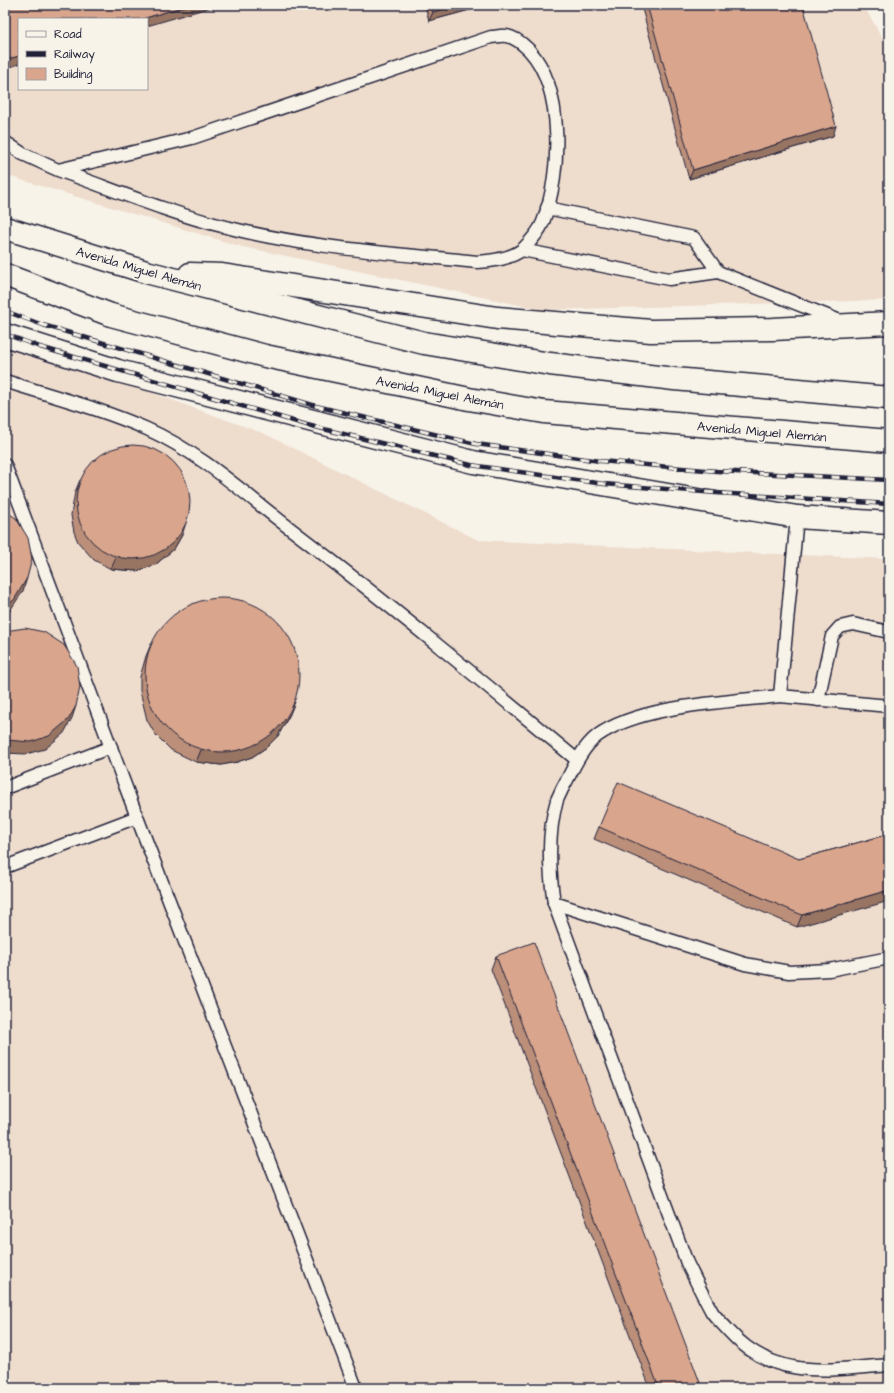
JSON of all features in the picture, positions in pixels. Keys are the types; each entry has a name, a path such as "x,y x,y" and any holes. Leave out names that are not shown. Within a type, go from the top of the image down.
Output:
{"main road":[{"name":"Avenida Miguel Alemán","path":"5,228 146,272 424,343 550,364 674,379 889,398"},
{"path":"146,272 222,275 498,318 651,331 773,329 889,323"},
{"name":"Avenida Miguel Alemán","path":"5,275 111,315 264,356 469,399 552,412 889,441"},
{"path":"5,335 118,371 473,462 797,517 889,523"}],"lane":[{"path":"5,142 23,154 58,170 181,214 222,226 313,244 477,262 493,261 509,257 522,250 535,236 542,223 547,208 556,154 557,126 543,71 534,56 521,43 506,36 491,37 192,138 58,170"},
{"path":"547,208 694,238 718,272"},
{"path":"522,250 669,279 718,272 850,325"},
{"path":"5,381 148,429 180,446 213,469 369,589 577,760"},
{"path":"5,464 137,817 356,1388"},
{"path":"780,696 797,517"},
{"path":"818,700 832,636 840,627 853,624 889,632"},
{"path":"889,706 780,696 659,711 626,721 596,736 577,760 557,800 551,834 549,869 554,903 687,1263 713,1313 739,1343 766,1360 798,1369 841,1369 889,1365"},
{"path":"5,788 111,747"},
{"path":"5,867 137,817"},
{"path":"554,903 745,964 789,972 829,970 889,958"}],"shaded area":[{"path":"5,5 863,5 889,49 889,300 543,310 239,246 5,175"},
{"path":"5,339 265,434 478,540 889,559 889,1388 5,1388"}],"building":[{"path":"5,5 189,5 145,18 18,18 18,56 5,60"},
{"path":"431,5 457,5 433,12"},
{"path":"647,5 803,5 836,126 693,170"},
{"path":"133,445 144,446 155,450 165,455 173,462 180,470 185,480 189,491 189,513 185,524 180,534 173,542 165,549 155,554 144,558 133,559 122,558 111,554 101,549 93,542 86,534 81,524 77,513 76,502 77,491 81,480 86,470 93,462 101,455 111,450 122,446"},
{"path":"5,511 16,518 28,538 32,559 27,578 14,600 5,606"},
{"path":"214,598 230,598 252,604 277,620 293,645 298,660 298,690 293,705 277,730 265,739 244,749 230,752 214,752 200,749 186,743 173,735 162,724 148,697 145,683 145,667 148,653 154,639 162,626 173,615 200,601"},
{"path":"25,628 44,632 64,645 77,666 80,687 76,706 68,720 49,736 31,742 5,740 5,631"},
{"path":"618,782 799,859 889,834 889,890 802,915 599,827"},
{"path":"534,942 702,1388 659,1388 496,956"}],"railway":[{"path":"5,311 43,325 316,406 476,444 600,461 717,471 889,480"},
{"path":"5,334 40,347 307,425 471,465 604,484 889,504"}]}
